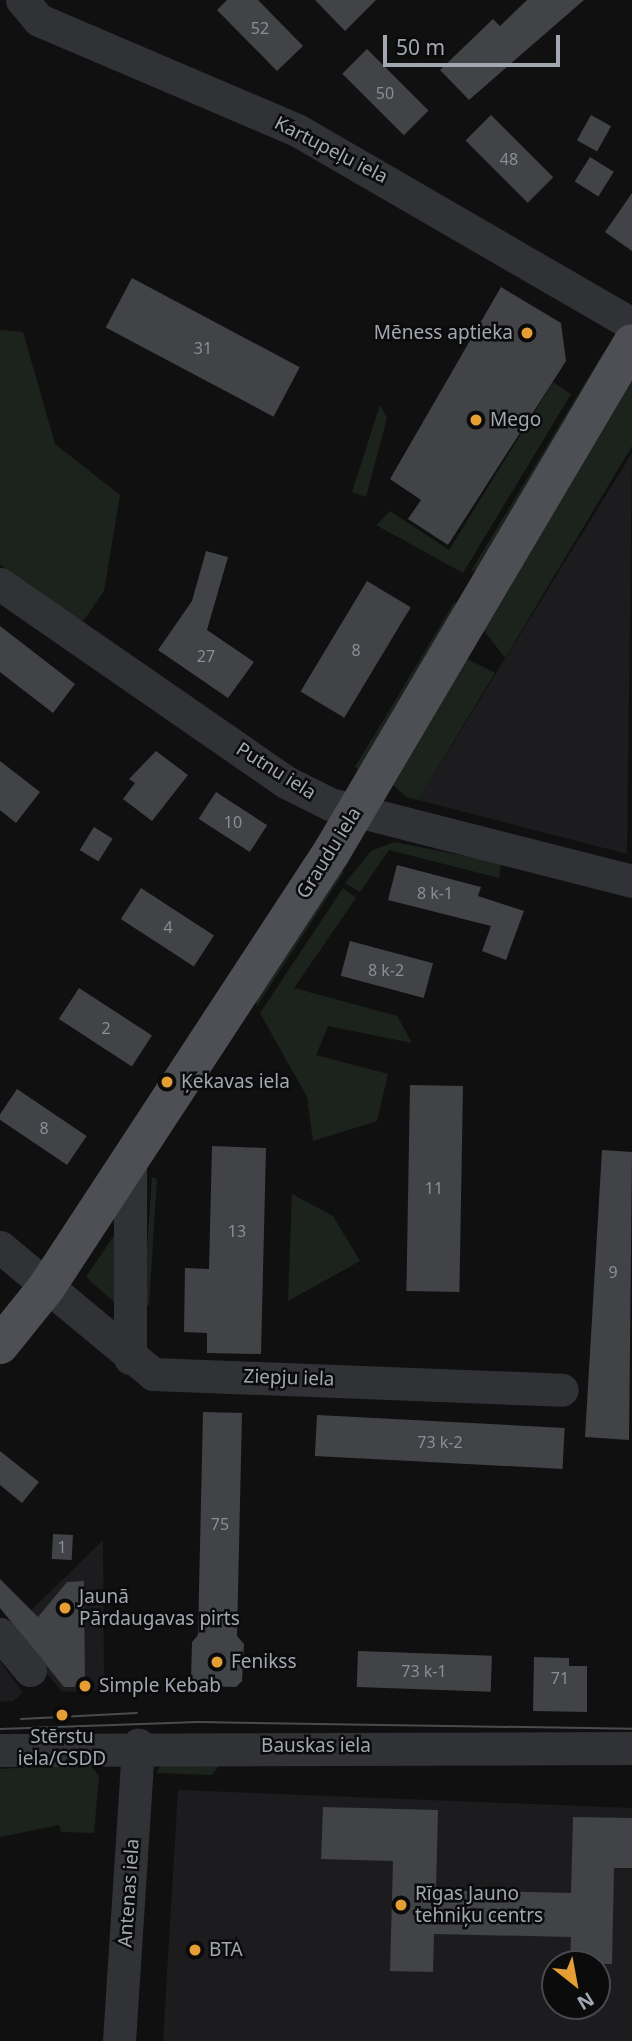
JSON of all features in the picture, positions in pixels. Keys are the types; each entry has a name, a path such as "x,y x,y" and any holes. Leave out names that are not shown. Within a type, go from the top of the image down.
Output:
{"main road":[{"name":"Graudu iela","path":"0,1345 46,1289 355,812 632,343"}],"street":[{"name":"Kartupeļu iela","path":"22,0 39,20 297,130 632,324"},
{"name":"Putnu iela","path":"0,583 286,782 355,812 632,881"},
{"path":"130,1162 130,1358"},
{"path":"0,1247 46,1289"},
{"name":"Ziepju iela","path":"46,1289 153,1374 562,1390"},
{"path":"0,1634 30,1670"},
{"name":"Bauskas iela","path":"0,1750 138,1745 632,1748"},
{"name":"Antenas iela","path":"119,2041 138,1745"}],"shaded area":[{"path":"0,330 23,332 55,444 120,495 104,591 77,630 0,564"},
{"path":"603,353 609,356 478,570 471,571"},
{"path":"632,368 632,446 505,658 481,626"},
{"path":"553,382 571,394 463,573 376,525 390,511 449,550"},
{"path":"380,405 387,418 366,497 352,492"},
{"path":"632,453 627,854 418,800"},
{"path":"455,601 456,607 361,771 355,767"},
{"path":"467,659 495,673 418,800 406,797 389,781"},
{"path":"394,842 501,863 499,878 389,850 360,892 345,883 371,851"},
{"path":"337,867 344,872 257,1006 255,996"},
{"path":"343,888 356,898 294,988 397,1016 412,1043 328,1026 316,1055 388,1074 377,1121 313,1141 307,1097 260,1013"},
{"path":"152,1177 157,1179 149,1305 143,1306"},
{"path":"292,1194 333,1216 360,1261 288,1301"},
{"path":"119,1228 116,1304 86,1277"},
{"path":"103,1540 104,1690 62,1692 11,1630"},
{"path":"0,1661 23,1693 13,1701 0,1702"},
{"path":"222,1762 212,1775 156,1773 162,1764"},
{"path":"88,1763 99,1776 94,1833 61,1832 59,1825 0,1837 0,1769"},
{"name":"Rīgas Jauno tehniķu centrs","path":"178,1790 632,1808 632,2041 163,2041"}],"building":[{"path":"227,0 258,0 303,46 277,71 217,10"},
{"path":"315,0 376,0 345,31"},
{"path":"527,0 584,0 469,100 440,70 493,19 500,26"},
{"path":"367,49 429,111 404,135 342,74"},
{"path":"491,115 553,177 528,203 466,140"},
{"path":"591,115 611,126 597,152 577,140"},
{"path":"590,157 614,172 598,196 575,182"},
{"path":"632,193 632,251 605,232"},
{"path":"132,278 300,367 273,417 106,327"},
{"name":"Mego","path":"501,287 561,323 566,361 448,545 408,519 421,500 390,479"},
{"path":"206,551 228,557 207,630 254,662 228,698 158,650 192,601"},
{"path":"367,581 411,607 344,718 301,692"},
{"path":"0,626 75,684 53,713 0,672"},
{"path":"156,751 188,775 152,821 123,799 135,783 129,779"},
{"path":"0,761 40,792 16,823 0,810"},
{"path":"216,792 267,825 250,852 199,819"},
{"path":"94,827 113,839 98,862 80,850"},
{"path":"397,865 481,887 478,896 524,911 506,960 482,951 491,926 388,900"},
{"path":"141,888 214,935 194,966 121,919"},
{"path":"350,941 433,963 424,998 341,976"},
{"path":"79,988 152,1035 132,1066 59,1019"},
{"path":"410,1085 463,1086 459,1292 406,1291"},
{"path":"17,1089 87,1136 67,1165 0,1120 0,1114"},
{"path":"212,1146 266,1148 261,1354 207,1353 207,1333 184,1332 185,1268 209,1269"},
{"path":"602,1150 632,1152 629,1440 585,1437"},
{"path":"203,1412 242,1413 237,1636 244,1644 242,1681 236,1687 197,1686 191,1679 192,1642 198,1635"},
{"path":"317,1415 565,1428 563,1469 315,1456"},
{"path":"0,1451 39,1482 22,1503 0,1485"},
{"path":"53,1534 73,1535 72,1560 52,1559"},
{"name":"Jaunā Pārdaugavas pirts","path":"0,1579 38,1617 67,1582 84,1581 85,1687 64,1687 0,1608"},
{"path":"358,1651 492,1656 491,1692 357,1687"},
{"path":"534,1657 569,1658 569,1666 587,1666 587,1712 533,1711"},
{"path":"323,1807 438,1810 436,1890 571,1893 573,1817 632,1818 632,1868 614,1868 612,1964 611,1950 571,1950 571,1937 434,1934 433,1972 390,1971 393,1861 321,1859"}],"tram line":[{"path":"21,1719 137,1713"},
{"path":"0,1729 198,1722 632,1729"}],"place":[{"name":"Mēness aptieka","path":"527,333"},
{"name":"Mego","path":"476,420"},
{"name":"Ķekavas iela","path":"167,1082"},
{"name":"Jaunā Pārdaugavas pirts","path":"65,1608"},
{"name":"Fenikss","path":"217,1662"},
{"name":"Simple Kebab","path":"85,1686"},
{"name":"Stērstu iela/CSDD","path":"62,1715"},
{"name":"Rīgas Jauno tehniķu centrs","path":"401,1905"},
{"name":"BTA","path":"195,1950"}]}
